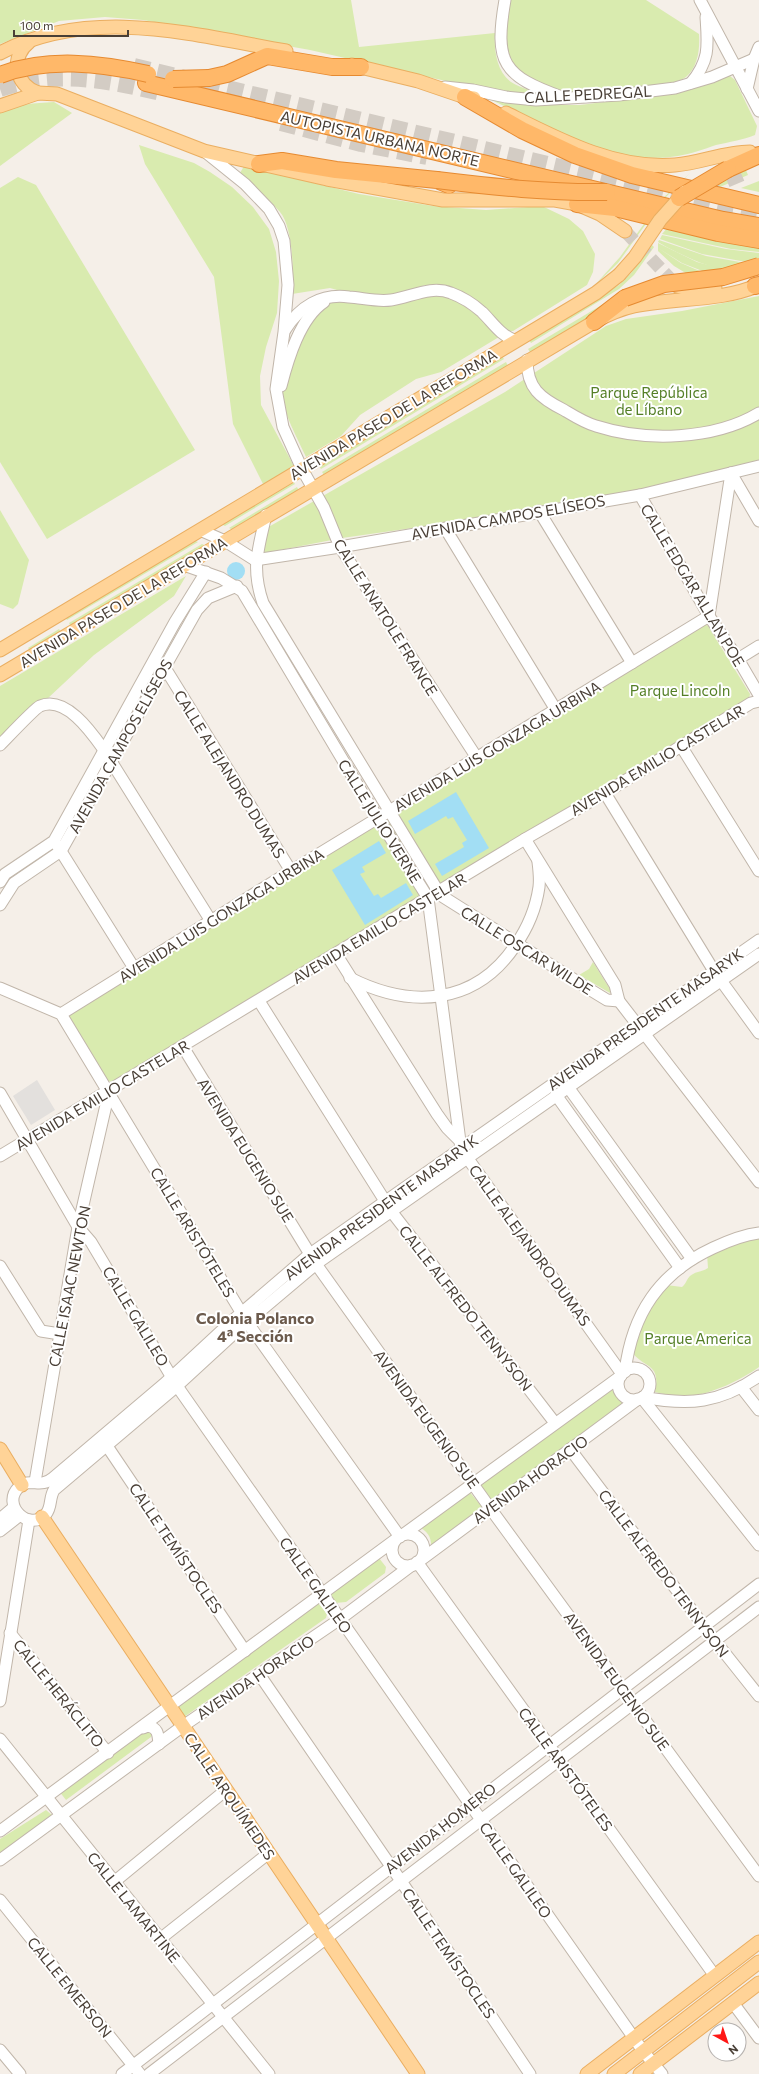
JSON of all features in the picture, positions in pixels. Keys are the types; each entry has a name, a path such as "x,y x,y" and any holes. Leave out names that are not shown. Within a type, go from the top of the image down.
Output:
{"highway":[{"path":"173,79 218,76 260,58 332,67 361,67"},
{"name":"AUTOPISTA URBANA NORTE","path":"0,75 30,68 76,64 122,68 698,205 759,217"},
{"name":"AUTOPISTA URBANA NORTE","path":"0,85 30,77 72,72 121,77 723,220 759,226"},
{"path":"465,97 554,146 632,175 759,206"},
{"path":"679,198 756,152"},
{"path":"259,164 282,161 369,174 437,180 498,188 562,192 607,192"},
{"path":"612,167 645,172 759,200"},
{"path":"437,180 450,186 544,196 555,200"},
{"path":"478,189 498,188"},
{"path":"577,204 621,210 718,234 759,240"},
{"path":"594,322 664,284 723,277 759,266"}],"main road":[{"path":"0,53 34,39 71,29 100,26 174,32 296,53 361,67 437,87 465,97 481,100 575,146 635,163 678,165 728,153 756,152"},
{"path":"174,32 210,45 260,58"},
{"path":"34,39 25,45 19,54 17,70 24,84 38,93"},
{"path":"0,106 38,93 57,94 204,151 387,191 443,200 555,200 577,204 609,219 625,231"},
{"name":"AVENIDA PASEO DE LA REFORMA","path":"0,650 596,293 628,266 660,220 698,179 724,163 756,152"},
{"path":"629,302 721,296 756,282"},
{"path":"677,286 692,290 701,290 756,282"},
{"name":"AVENIDA PASEO DE LA REFORMA","path":"0,675 266,515 527,360 594,322"},
{"path":"505,347 512,350 516,354 516,367"},
{"path":"0,1448 28,1483"},
{"name":"CALLE ARQUÍMEDES","path":"42,1517 418,2074"},
{"path":"587,2074 759,1942"},
{"path":"614,2074 759,1962"},
{"path":"640,2074 759,1983"}],"street":[{"path":"505,0 500,41 510,69 516,76 527,82 567,98"},
{"path":"700,0 734,67 759,111"},
{"path":"690,83 705,63 708,48 706,14"},
{"path":"747,89 754,59 759,47"},
{"name":"CALLE PEDREGAL","path":"437,87 473,90 506,97 536,100 657,91 690,83 754,59"},
{"name":"CALLE ANATOLE FRANCE","path":"204,151 253,192 269,209 279,226 284,241 288,273 284,332 276,382 278,405 283,427 302,469 314,487 324,508 340,548 477,758"},
{"path":"284,332 294,316 306,306 319,300 336,296 382,301 431,290 450,292 475,307 501,334 516,341"},
{"path":"278,405 284,376 305,321 320,305 336,296"},
{"path":"527,360 529,380 542,396 582,420 608,430 644,435 694,434 732,427 759,413"},
{"name":"AVENIDA CAMPOS ELÍSEOS","path":"255,560 340,548 539,511 640,495 759,466"},
{"path":"731,473 759,521"},
{"path":"709,616 731,473"},
{"name":"CALLE EDGAR ALLAN POE","path":"640,495 709,616 738,659 759,695"},
{"path":"539,511 632,663"},
{"name":"CALLE JULIO VERNE","path":"266,515 255,560 257,586 263,603 436,886 432,896 440,996 462,1149"},
{"path":"445,528 556,710"},
{"path":"200,530 224,541 255,560"},
{"name":"CALLE JULIO VERNE","path":"184,565 206,572 237,586 253,607 362,794 432,896"},
{"name":"AVENIDA CAMPOS ELÍSEOS","path":"2,875 54,841 152,662 206,572"},
{"path":"693,588 714,582"},
{"name":"AVENIDA CAMPOS ELÍSEOS","path":"0,905 14,883 61,851 197,610 208,598 237,586"},
{"name":"AVENIDA LUIS GONZAGA URBINA","path":"61,1014 291,871 709,616"},
{"path":"738,659 759,646"},
{"path":"152,662 165,668"},
{"name":"CALLE ALEJANDRO DUMAS","path":"165,668 291,871"},
{"name":"AVENIDA EMILIO CASTELAR","path":"0,1156 109,1092 752,703 759,701"},
{"path":"0,745 40,706 54,704 72,712 92,732 112,762 211,921"},
{"path":"681,746 759,871"},
{"path":"362,794 371,795 375,786"},
{"path":"605,793 714,971 759,1033"},
{"path":"525,840 615,985 619,1001 759,1182"},
{"path":"54,841 134,968"},
{"path":"350,978 369,988 389,994 414,998 440,996 462,991 486,978 504,963 524,934 533,910 539,886 538,862"},
{"name":"CALLE OSCAR WILDE","path":"432,896 517,943 607,1000 619,1001"},
{"name":"AVENIDA PRESIDENTE MASARYK","path":"462,1149 568,1087 714,971 759,940"},
{"name":"CALLE ALEJANDRO DUMAS","path":"336,954 437,1114 623,1374"},
{"name":"AVENIDA PRESIDENTE MASARYK","path":"28,1483 47,1483 175,1381 388,1206 462,1149 640,1029 720,980 759,954"},
{"path":"0,988 61,1014"},
{"name":"CALLE ALFREDO TENNYSON","path":"258,1002 388,1206 556,1423"},
{"name":"CALLE ARISTÓTELES","path":"61,1014 247,1322 400,1537"},
{"name":"AVENIDA EUGENIO SUE","path":"183,1047 316,1264 490,1508 759,1876"},
{"path":"568,1087 692,1259"},
{"name":"CALLE ISAAC NEWTON","path":"28,1483 60,1334 78,1227 109,1092"},
{"name":"CALLE GALILEO","path":"0,1093 78,1227 90,1242 175,1381 470,1805 643,2051 662,2074"},
{"path":"556,1095 680,1268"},
{"name":"AVENIDA PRESIDENTE MASARYK","path":"42,1517 49,1509 51,1495 54,1490 107,1446 175,1381 241,1312 310,1254 388,1206"},
{"path":"759,1233 730,1239 692,1259 664,1282 643,1308 631,1336 623,1374 618,1385 622,1393 629,1399 641,1398 669,1402 686,1402 708,1400 741,1387 759,1376"},
{"path":"0,1266 41,1330 60,1334"},
{"path":"623,1374 629,1369 639,1369 647,1374 650,1387 641,1398"},
{"name":"AVENIDA HORACIO","path":"0,1831 143,1728 322,1593 623,1374"},
{"path":"741,1387 759,1410"},
{"path":"641,1398 759,1545"},
{"name":"AVENIDA HORACIO","path":"0,1860 183,1726 340,1619 641,1398"},
{"name":"CALLE TEMÍSTOCLES","path":"107,1446 245,1651"},
{"name":"CALLE ALFREDO TENNYSON","path":"570,1449 716,1642 759,1696"},
{"path":"0,1701 10,1633 20,1515 14,1495 28,1483"},
{"path":"0,1532 20,1515"},
{"path":"0,1519 20,1515 42,1517"},
{"path":"415,1536 420,1540 424,1549 417,1562 407,1567 397,1562 392,1552 400,1537 415,1536"},
{"name":"CALLE ARISTÓTELES","path":"417,1562 715,1976"},
{"name":"AVENIDA HOMERO","path":"122,2074 136,2070 212,2003 391,1867 549,1744 705,1627 759,1584"},
{"name":"AVENIDA HOMERO","path":"149,2074 480,1819 716,1642 759,1607"},
{"name":"CALLE HERÁCLITO","path":"10,1633 108,1753"},
{"name":"CALLE TEMÍSTOCLES","path":"259,1674 401,1881 530,2074"},
{"path":"143,1728 148,1726 156,1729 158,1732 159,1744"},
{"name":"CALLE LAMARTINE","path":"0,1740 269,2074"},
{"path":"114,1882 226,1790"},
{"path":"160,1939 269,1854"},
{"name":"CALLE EMERSON","path":"0,1900 136,2070"},
{"path":"733,2003 759,2038"},
{"path":"0,2050 20,2074"}],"green space":[{"path":"0,0 351,0 359,47 495,33 497,59 502,72 511,82 545,97 472,87 310,50 143,20 105,17 59,21 0,44"},
{"path":"508,0 646,0 699,34 699,46 696,63 686,77 677,81 649,87 574,95 550,88 524,77 513,67 507,52 505,34"},
{"path":"730,76 735,80 757,126 755,135 678,156 653,158 628,156 604,150 557,132 489,99 541,105 580,105 668,94"},
{"path":"54,102 72,113 0,166 0,113 19,106"},
{"path":"139,145 194,163 210,172 232,187 253,207 269,229 276,252 279,281 277,313 266,347 260,376 261,405 294,466 263,484 233,424 214,277 145,164"},
{"path":"244,166 359,194 433,206 486,210 542,206 569,219 583,231 595,254 593,272 587,285 513,331 507,331 464,294 446,285 425,285 409,291 384,296 344,292 330,288 292,294 292,251 288,228 280,212 240,173"},
{"path":"745,168 748,175 699,196 714,183"},
{"path":"690,173 663,200 618,263 594,286 620,257 662,199"},
{"path":"18,177 36,185 195,450 47,539 0,462 0,188"},
{"path":"759,181 759,192 741,188"},
{"path":"669,226 759,243 759,252 731,249 662,234"},
{"path":"662,235 726,249 759,253 759,260 752,263 702,254 660,239"},
{"path":"659,240 706,256 751,264 732,270 715,268 694,260 658,242"},
{"path":"658,243 697,262 731,271 710,274 682,263 658,248"},
{"path":"652,245 654,247 634,275 619,289 531,343 529,340 619,285 631,273"},
{"path":"658,248 681,263 709,275 689,275 674,266 658,251"},
{"path":"428,294 448,295 477,315 499,337 441,372 416,379 360,415 341,436 306,457 288,418 282,394 290,357 296,342 311,317 320,308 329,303 348,302 381,306"},
{"name":"Parque República de Líbano","path":"759,296 759,462 638,490 549,504 441,524 342,538 260,554 265,529 505,392 606,326 626,319 682,311"},
{"path":"615,297 591,316 530,352 528,349"},
{"path":"502,356 504,359 321,469 319,466"},
{"path":"506,362 508,366 324,475 322,472"},
{"path":"293,481 295,484 225,526 221,524"},
{"path":"297,487 299,491 233,530 229,528"},
{"path":"0,510 29,560 18,604 13,609 0,604"},
{"path":"193,540 198,542 67,620 65,617"},
{"path":"202,544 206,546 71,627 69,623"},
{"path":"186,576 174,596 94,655 0,743 0,686"},
{"name":"Parque Lincoln","path":"705,624 708,626 750,694 749,699 115,1082 107,1081 69,1018 71,1010"},
{"path":"59,629 61,632 30,651 28,648"},
{"path":"593,962 611,991 610,993 579,975 589,969"},
{"name":"Parque America","path":"759,1237 759,1367 726,1386 698,1395 677,1396 655,1392 656,1376 654,1371 636,1357 631,1351 634,1333 666,1285 682,1287 694,1273 708,1268 707,1254 724,1245"},
{"path":"611,1388 625,1407 494,1503 480,1484"},
{"path":"468,1490 482,1507 431,1549 429,1535 418,1526"},
{"path":"379,1558 386,1567 385,1573 346,1602 335,1603 330,1597 329,1588"},
{"path":"315,1603 319,1604 327,1614 326,1618 184,1717 176,1704"},
{"path":"149,1731 152,1734 151,1737 66,1800 59,1791 139,1734"},
{"path":"46,1810 53,1816 0,1856 0,1839"}],"shaded area":[{"path":"37,1080 55,1110 31,1125 13,1096"}],"water":[{"path":"236,562 242,565 245,571 242,577 236,580 230,577 227,571 230,565"},
{"path":"456,792 489,848 442,876 435,864 464,847 462,843 467,840 453,817 448,819 446,816 415,834 408,821"},
{"path":"379,841 386,853 362,867 365,872 360,874 374,896 378,894 381,898 406,883 413,895 365,925 332,870"}],"tunnel":[{"path":"134,66 729,207 759,212"},
{"path":"0,89 21,83 61,78 101,81 161,93"},
{"path":"281,123 361,144 427,157"},
{"path":"703,184 721,182 747,171"},
{"path":"625,231 677,286"}],"district":[{"name":"Colonia Polanco 4ª Sección","path":"255,1326"}]}
